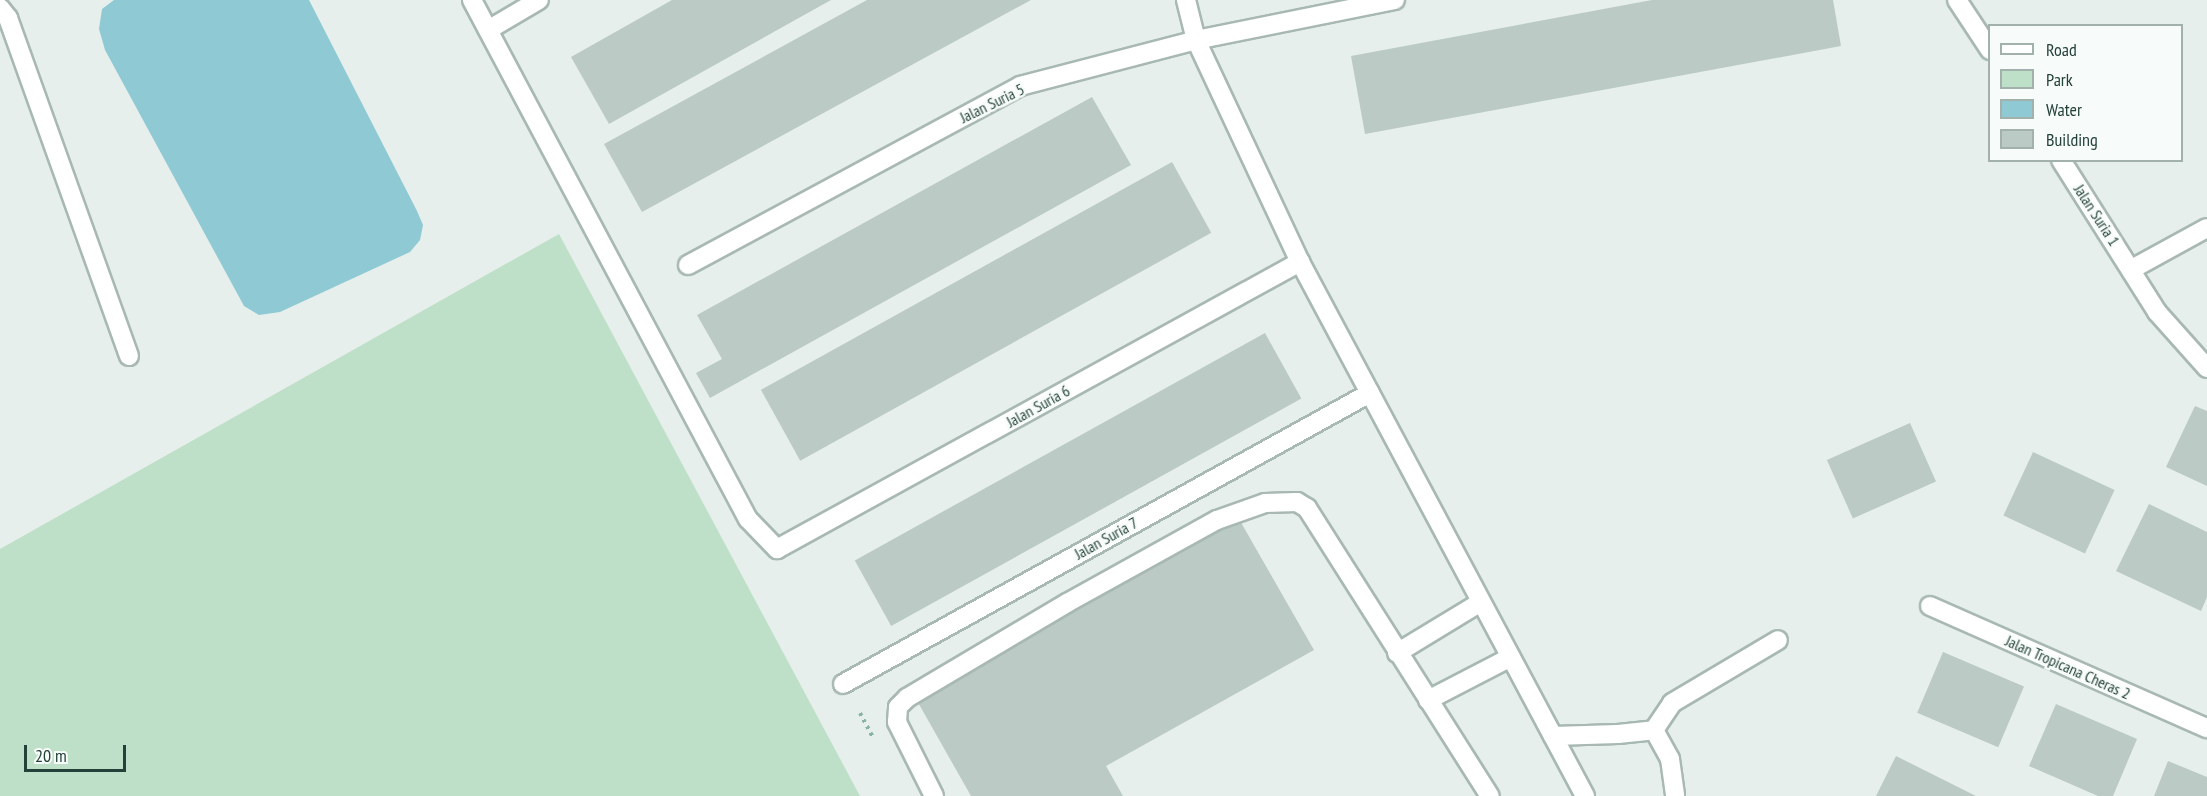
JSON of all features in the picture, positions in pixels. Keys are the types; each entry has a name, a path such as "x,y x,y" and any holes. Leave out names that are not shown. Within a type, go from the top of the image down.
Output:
{"street":[{"path":"471,0 488,30 539,0"},
{"path":"1186,0 1196,40 1300,262 1585,796"},
{"name":"Jalan Suria 5","path":"688,265 1020,86 1196,40 1395,0"},
{"path":"1957,0 1988,48"},
{"path":"0,8 8,18 129,356"},
{"name":"Jalan Suria 6","path":"488,30 748,519 777,549 1300,262"},
{"name":"Jalan Suria 1","path":"2062,162 2157,312 2207,368"},
{"path":"2132,270 2207,228"},
{"name":"Jalan Suria 7","path":"843,684 1370,393"},
{"path":"934,796 897,722 898,707 906,698 1067,603 1217,520 1265,503 1297,502 1307,507 1397,653 1490,796"},
{"path":"1397,653 1481,602"},
{"name":"Jalan Tropicana Cheras 2","path":"1930,606 2207,729"},
{"path":"1553,736 1618,734 1654,730 1672,703 1778,640"},
{"path":"1428,700 1511,657"},
{"path":"1654,730 1671,759 1675,796"}],"green space":[{"path":"559,234 860,796 0,796 0,549"}],"water":[{"path":"114,0 309,0 417,211 423,225 420,240 410,252 280,312 259,315 244,306 105,50 99,29 102,9"}],"building":[{"path":"672,0 831,0 609,124 571,57"},
{"path":"867,0 1031,0 642,212 604,144"},
{"path":"1652,0 1833,0 1841,46 1365,134 1351,56"},
{"path":"1092,97 1131,165 710,398 696,373 722,359 697,315"},
{"path":"1172,162 1211,233 800,461 761,390"},
{"path":"1265,333 1301,399 891,626 855,560"},
{"path":"2195,406 2207,411 2207,486 2166,467"},
{"path":"1910,423 1936,481 1853,518 1827,460"},
{"path":"2033,452 2115,490 2085,553 2003,515"},
{"path":"2149,504 2207,532 2207,597 2201,611 2116,571"},
{"path":"1239,519 1314,650 1106,766 1123,796 971,796 916,699"},
{"path":"1943,652 2024,686 1998,747 1917,713"},
{"path":"2056,704 2137,739 2113,796 2098,796 2029,766"},
{"path":"1896,756 1976,796 1876,796"},
{"path":"2168,761 2207,777 2207,796 2154,796"}]}
